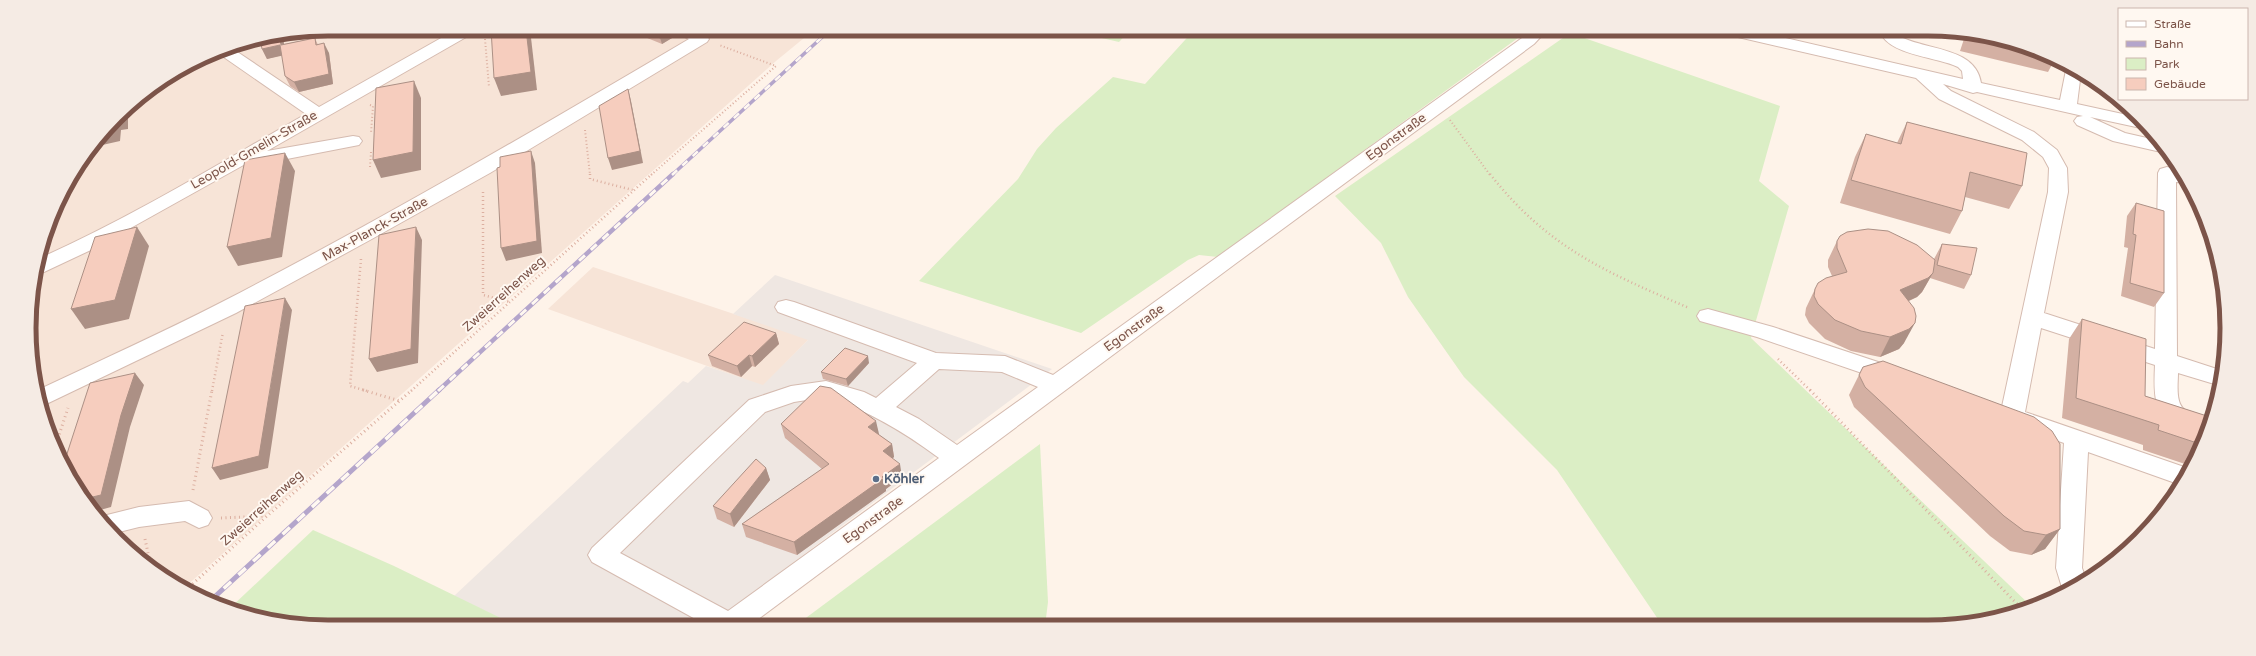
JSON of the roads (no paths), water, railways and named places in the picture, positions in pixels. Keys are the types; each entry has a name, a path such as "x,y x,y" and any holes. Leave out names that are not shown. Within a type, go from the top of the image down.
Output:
{"street":[{"name":"Leopold-Gmelin-Straße","path":"44,264 86,245 131,221 456,36"},
{"name":"Max-Planck-Straße","path":"44,396 228,308 363,236 483,169 701,39 695,36"},
{"name":"Egonstraße","path":"736,620 1533,36"},
{"path":"1781,36 1973,88 2134,122"},
{"path":"1890,36 1901,44 1953,59 1964,64 1969,69 1973,88"},
{"path":"228,53 318,114"},
{"path":"1922,74 1945,95 2028,136 2050,154 2058,168 2058,192 2012,416"},
{"path":"2068,107 2072,74"},
{"path":"2044,102 2119,136 2157,146"},
{"path":"243,156 257,160 353,141"},
{"path":"2177,176 2167,173 2166,389 2171,412 2183,420 2203,427"},
{"path":"786,307 934,361 1005,364 1055,385"},
{"path":"1708,316 1765,332 1915,383"},
{"path":"2032,317 2216,378"},
{"path":"879,409 934,361"},
{"path":"720,620 709,612 600,555 757,406 791,394 826,389 856,398 911,424 957,458"},
{"path":"1990,408 2181,475"},
{"path":"2073,582 2069,568 2077,438"},
{"path":"111,524 139,517 194,515"}],"railway":[{"path":"672,175 823,36"},
{"path":"438,391 673,174"},
{"path":"214,597 439,390"}],"place":[{"name":"Köhler","path":"876,479"}]}
